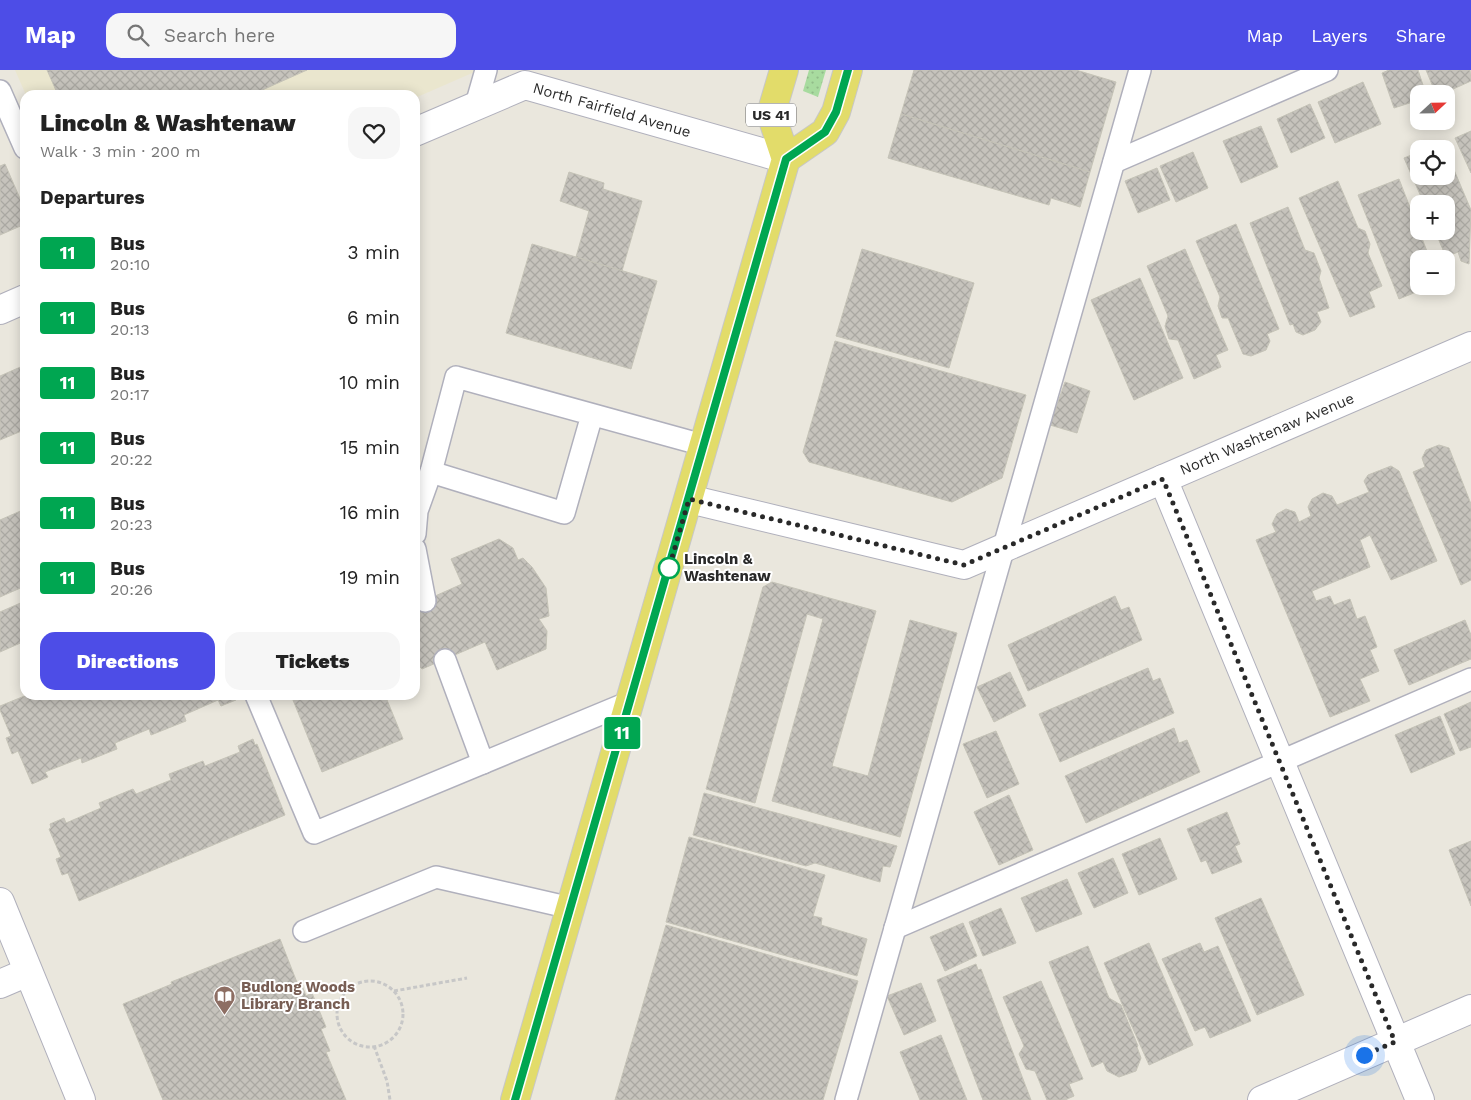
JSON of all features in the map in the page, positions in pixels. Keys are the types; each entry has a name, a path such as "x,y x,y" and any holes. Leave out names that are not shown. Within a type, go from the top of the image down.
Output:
{"main road":[{"name":"US 41","path":"784,70 771,114 786,159 825,132 836,112 848,70"},
{"path":"515,1100 632,701 703,445 786,159"}],"street":[{"name":"North Fairfield Avenue","path":"420,130 524,85 786,159"},
{"path":"0,310 20,301"},
{"name":"North Washtenaw Avenue","path":"689,499 964,565 1471,346"},
{"path":"1163,479 1420,1100"},
{"path":"0,902 81,1100"},
{"path":"0,984 28,972"},
{"path":"1262,1100 1471,1009"}],"lane":[{"path":"476,105 486,70"},
{"path":"846,1100 1140,70"},
{"path":"1114,162 1326,70"},
{"path":"0,90 20,136"},
{"path":"420,501 431,472 456,377 703,445"},
{"path":"431,472 564,513 592,415"},
{"path":"420,575 425,601"},
{"path":"445,660 483,763"},
{"path":"895,928 1471,679"},
{"path":"258,700 314,833 632,701"},
{"path":"304,931 436,876 571,908"}],"path":[{"path":"394,991 467,978"},
{"path":"365,981 385,984 394,991 401,1005 402,1022 397,1032 390,1040 374,1046 358,1044 341,1030 337,1009 340,999 346,990 365,981"},
{"path":"374,1046 387,1081 390,1100"}],"shaded area":[{"path":"15,70 479,70 420,96 420,90 24,90"}],"green space":[{"path":"809,70 826,70 818,97 803,91"}],"building":[{"path":"47,70 307,70 262,90 56,90"},
{"path":"914,70 1076,70 1116,82 1090,172 901,114"},
{"path":"1389,70 1418,70 1423,85 1410,85 1410,103 1394,108 1382,73"},
{"path":"1426,70 1470,70 1471,81 1455,88 1455,85 1432,85"},
{"path":"1363,82 1381,124 1335,143 1318,102"},
{"path":"1310,104 1325,138 1291,153 1277,119"},
{"path":"901,114 1090,172 1080,207 1051,198 1049,205 888,158"},
{"path":"1261,126 1278,167 1241,183 1223,141"},
{"path":"1471,131 1471,173 1455,138"},
{"path":"1193,152 1208,188 1176,202 1160,166"},
{"path":"1410,156 1410,172 1404,158"},
{"path":"5,164 20,198 20,226 0,235 0,166"},
{"path":"1157,168 1170,200 1138,213 1125,181"},
{"path":"569,172 604,183 603,189 642,201 622,271 576,257 589,211 560,201"},
{"path":"1455,172 1471,210 1469,264 1461,261 1458,252 1455,253 1455,250 1443,250 1439,240 1455,240 1455,195 1420,195 1416,185 1455,185"},
{"path":"1399,179 1410,207 1410,240 1423,240 1427,250 1410,250 1410,295 1399,299 1358,195"},
{"path":"1338,181 1358,228 1365,231 1370,244 1368,253 1382,286 1369,292 1375,307 1350,317 1299,198"},
{"path":"1288,207 1305,250 1314,253 1321,271 1319,278 1329,308 1317,312 1321,322 1315,330 1303,335 1296,332 1293,324 1290,325 1250,223"},
{"path":"1236,224 1279,329 1267,334 1270,341 1266,350 1251,356 1243,354 1228,318 1222,318 1218,306 1220,297 1196,241"},
{"path":"532,244 657,281 631,369 506,333"},
{"path":"862,249 974,283 949,368 836,336"},
{"path":"1185,249 1228,350 1216,355 1221,367 1194,379 1178,340 1169,339 1165,326 1168,316 1147,266"},
{"path":"1140,278 1183,378 1134,400 1091,300"},
{"path":"835,341 1026,395 1002,478 952,502 809,462 803,452"},
{"path":"20,367 20,432 0,440 0,376"},
{"path":"1065,382 1090,391 1077,433 1050,425"},
{"path":"1439,445 1449,448 1471,504 1471,580 1461,585 1413,472 1425,467 1422,458 1426,450"},
{"path":"1391,466 1399,471 1437,561 1391,580 1370,535 1360,540 1370,567 1312,591 1316,601 1330,596 1334,605 1350,599 1357,619 1365,616 1377,647 1370,650 1379,671 1360,679 1370,701 1330,717 1256,540 1276,532 1272,524 1277,514 1286,509 1295,512 1299,522 1311,516 1308,507 1312,499 1323,493 1332,496 1337,505 1369,492 1364,481 1368,475"},
{"path":"20,511 20,588 0,597 0,520"},
{"path":"499,539 513,548 518,560 523,558 532,567 546,588 549,616 539,619 547,631 546,649 497,670 485,642 422,669 420,667 420,603 462,584 451,559"},
{"path":"772,582 876,611 832,766 868,776 910,620 957,633 900,837 772,801 823,619 807,614 755,803 706,789 763,587"},
{"path":"1115,596 1121,610 1129,607 1142,640 1028,691 1008,645"},
{"path":"20,603 20,643 0,652 0,612"},
{"path":"1465,620 1471,635 1471,659 1409,685 1394,650"},
{"path":"1148,668 1153,681 1160,678 1174,713 1060,762 1039,714"},
{"path":"1010,672 1026,706 994,722 977,687"},
{"path":"20,698 20,700 218,700 184,715 186,721 151,735 149,729 115,743 117,749 82,763 81,758 45,772 48,777 32,784 18,751 12,754 6,738 11,736 0,706"},
{"path":"218,700 236,700 221,706"},
{"path":"293,700 387,700 403,739 322,772"},
{"path":"1471,702 1471,747 1460,751 1444,714"},
{"path":"1440,716 1455,754 1411,773 1395,735"},
{"path":"1174,728 1179,743 1187,740 1200,772 1086,823 1065,776"},
{"path":"996,731 1019,784 987,798 963,744"},
{"path":"253,739 255,745 257,744 285,815 79,901 68,873 62,875 56,859 61,857 49,829 51,828 50,824 64,818 66,823 101,808 99,803 133,789 136,794 171,780 169,774 203,761 205,766 240,752 238,746"},
{"path":"704,793 897,846 890,867 883,866 880,882 815,863 806,866 693,835"},
{"path":"1009,795 1033,850 999,865 974,812"},
{"path":"1227,812 1240,844 1235,846 1242,862 1212,874 1206,860 1201,862 1187,829"},
{"path":"689,837 825,875 813,916 822,918 821,925 867,939 857,976 666,922"},
{"path":"1160,838 1177,879 1139,895 1122,854"},
{"path":"1471,841 1471,906 1449,850"},
{"path":"1113,858 1128,893 1094,908 1078,873"},
{"path":"1067,879 1082,914 1036,932 1021,898"},
{"path":"1261,898 1304,995 1257,1015 1215,918"},
{"path":"1001,908 1016,943 983,956 969,922"},
{"path":"963,923 977,956 945,971 930,937"},
{"path":"666,925 858,981 823,1100 615,1100"},
{"name":"Budlong Woods Library Branch","path":"280,939 298,985 301,983 306,996 312,993 326,1027 321,1029 330,1051 326,1052 346,1100 163,1100 123,1004 172,984 171,982"},
{"path":"1149,943 1193,1045 1149,1065 1104,963"},
{"path":"1200,943 1204,952 1218,946 1251,1021 1210,1038 1205,1027 1195,1031 1162,959"},
{"path":"1088,946 1109,998 1121,1005 1141,1058 1136,1071 1119,1077 1107,1071 1103,1062 1092,1067 1049,962"},
{"path":"976,964 978,970 981,969 1031,1100 983,1100 937,980"},
{"path":"1041,981 1083,1079 1069,1084 1074,1096 1065,1100 1047,1100 1035,1071 1026,1069 1019,1054 1024,1046 1003,997"},
{"path":"921,983 936,1021 904,1035 887,996"},
{"path":"941,1035 967,1100 920,1100 900,1052"}],"bus line":[{"name":"11","path":"515,1100 632,701 703,445 786,159 825,132 836,112 848,70"}],"place":[{"name":"Lincoln & Washtenaw","path":"669,568"},
{"name":"Budlong Woods Library Branch","path":"225,1015"}],"route":[{"path":"669,568 667,575 689,499 964,565 1163,479 1395,1042 1364,1055"}]}
